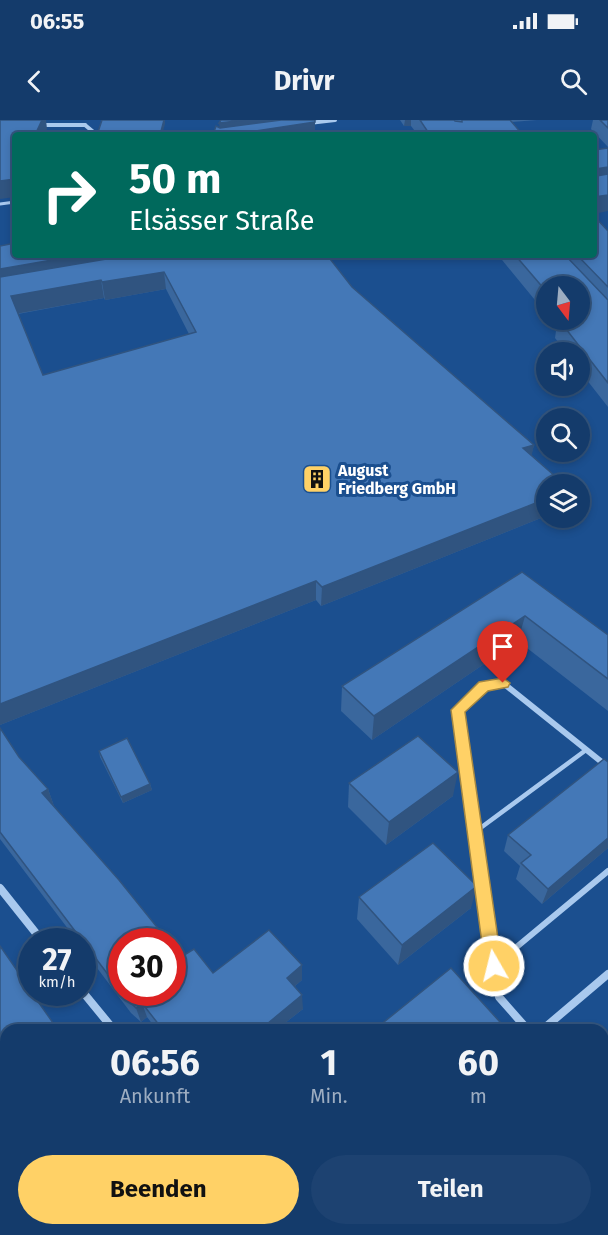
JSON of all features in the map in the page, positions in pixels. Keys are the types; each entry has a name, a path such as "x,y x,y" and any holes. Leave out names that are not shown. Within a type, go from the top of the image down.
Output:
{"street":[{"path":"85,125 88,120"},
{"path":"300,124 335,120"},
{"path":"34,125 85,125 93,132"},
{"path":"523,1024 499,997 458,710 484,686 503,683 608,767"},
{"path":"0,888 33,928"},
{"path":"549,1024 608,974"},
{"path":"94,1006 109,1024"}],"lane":[{"path":"475,833 586,750"},
{"path":"494,966 608,871"}],"building":[{"path":"0,120 42,120 36,132 12,132 12,179 0,181"},
{"path":"102,120 164,120 161,132 98,132"},
{"path":"221,120 245,120 219,123"},
{"path":"281,120 315,120 315,122 250,132 214,132 216,126 220,128"},
{"path":"420,120 462,122 462,120 510,120 520,132 428,132"},
{"path":"600,120 608,120 608,128"},
{"path":"608,148 608,167 597,169 597,150"},
{"path":"608,174 608,195 597,197 597,176"},
{"path":"597,219 608,231 608,287 580,258 597,258"},
{"path":"12,244 12,258 64,258 0,269 0,246"},
{"name":"August Friedberg GmbH","path":"112,258 329,258 352,287 534,445 523,448 536,462 553,474 536,474 536,503 322,587 316,581 0,704 0,277","holes":["164,272 196,332 43,375 11,296 101,280 102,282"]},
{"path":"518,258 568,258 585,276 536,276 536,280"},
{"path":"590,281 608,300 608,383 590,360 590,342 576,342 567,330 590,330"},
{"path":"522,572 608,635 608,679 525,616 374,716 342,686"},
{"path":"0,728 19,757 48,789 42,793 119,880 158,928 108,928 108,975 96,959 96,928 73,928 0,832"},
{"path":"418,736 458,772 389,822 349,783"},
{"path":"127,738 150,784 121,797 99,751"},
{"path":"604,759 608,762 608,838 548,889 521,863 531,855 508,835"},
{"path":"433,843 477,886 402,945 359,897"},
{"path":"269,930 302,965 287,978 302,995 267,1024 158,1024 144,1006 186,1006 186,954 194,949 213,973"},
{"path":"0,946 18,972 18,1006 41,1006 54,1024 0,1024"},
{"path":"451,968 500,1022 498,1024 381,1024"}],"place":[{"name":"August Friedberg GmbH","path":"317,479"}],"route":[{"path":"494,966 458,710 484,686 503,683"}]}
